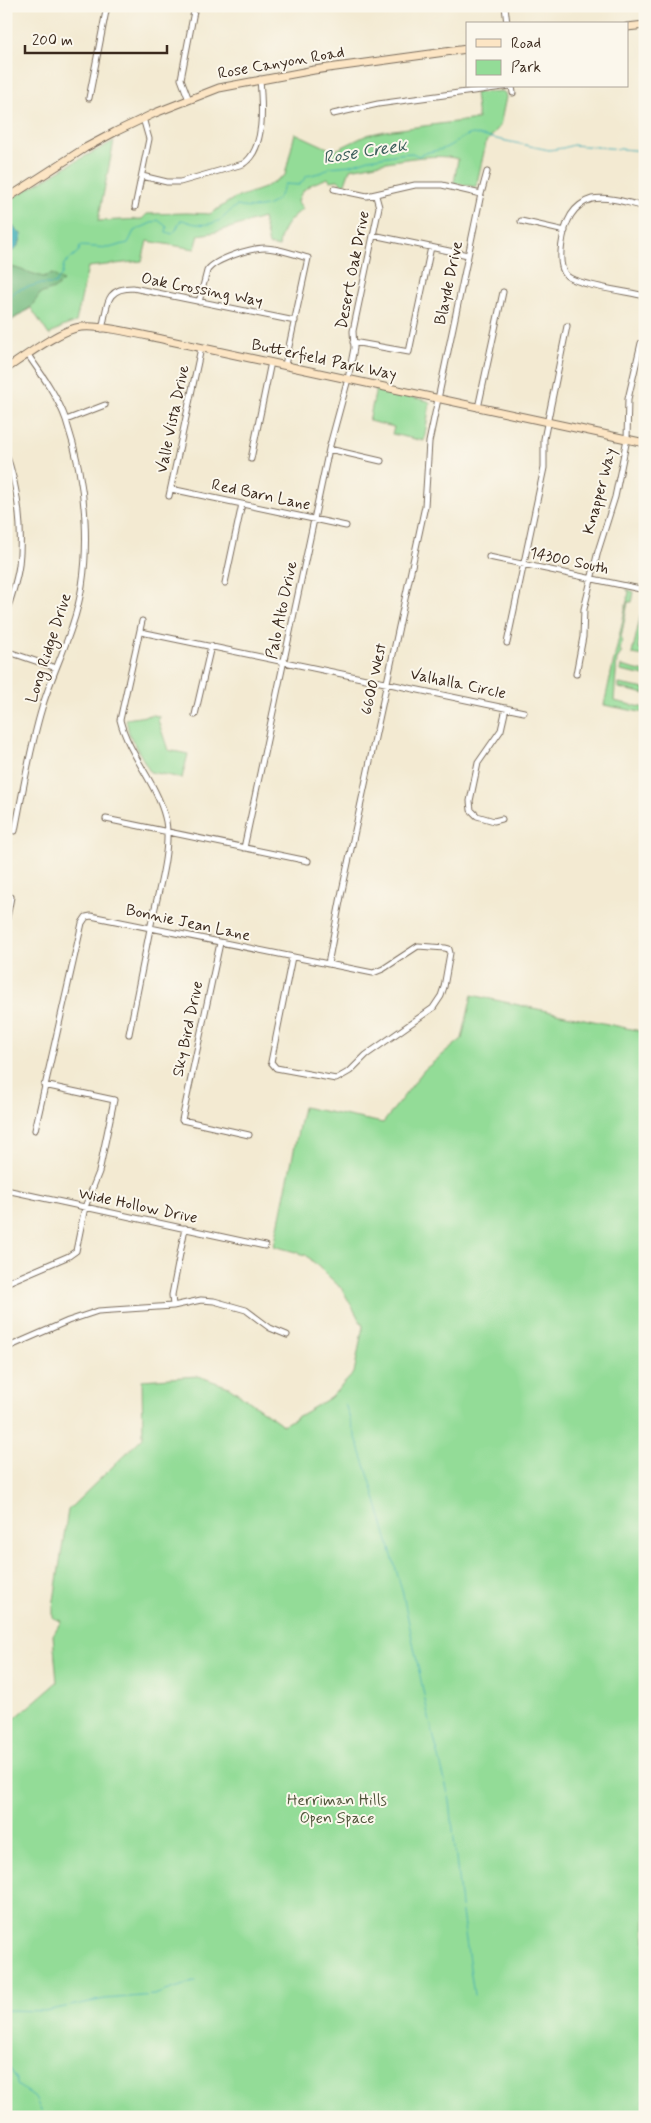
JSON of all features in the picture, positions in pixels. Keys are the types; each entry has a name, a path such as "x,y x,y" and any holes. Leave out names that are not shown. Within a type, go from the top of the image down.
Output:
{"street":[{"path":"89,98 107,6"},
{"path":"189,100 181,80 195,6"},
{"path":"505,6 507,22"},
{"path":"628,27 645,25"},
{"name":"Rose Canyon Road","path":"6,199 85,148 143,118 219,88 260,79 466,48"},
{"path":"142,176 167,182 180,182 243,164 251,159 262,116 260,79"},
{"path":"333,114 368,106 497,88"},
{"path":"512,88 513,93"},
{"path":"135,207 149,139 143,118"},
{"name":"Blayde Drive","path":"438,399 487,172"},
{"path":"334,189 358,195 376,196 415,185 442,185 481,194"},
{"name":"Desert Oak Drive","path":"348,379 354,348 353,331 378,207 376,196"},
{"path":"645,207 604,198 591,199 575,210 565,231 560,258 562,270 569,278 645,296"},
{"path":"521,221 565,231"},
{"path":"373,235 468,255"},
{"path":"353,342 409,352 430,247"},
{"path":"199,302 207,271 222,260 267,248 308,258 286,365"},
{"name":"Oak Crossing Way","path":"102,328 109,298 114,291 120,288 133,288 295,321"},
{"path":"478,408 503,292"},
{"path":"507,643 544,468 544,443 567,326"},
{"name":"Butterfield Park Way","path":"6,369 65,332 80,327 102,328 286,365 645,443"},
{"name":"Knapper Way","path":"576,674 583,638 584,609 591,578 615,497 627,439 628,399 641,343"},
{"name":"Valle Vista Drive","path":"169,496 201,348"},
{"name":"Long Ridge Drive","path":"6,829 15,831 42,707 73,626 80,597 84,556 85,521 82,486 66,420 49,386 28,355"},
{"path":"250,459 270,362"},
{"name":"Palo Alto Drive","path":"244,848 329,449 348,379"},
{"name":"6600 West","path":"328,964 425,506 427,454 438,399"},
{"path":"66,420 104,405"},
{"path":"329,449 381,460"},
{"path":"6,454 12,470 18,504 19,565 6,613"},
{"name":"Red Barn Lane","path":"171,489 346,526"},
{"path":"225,583 242,504"},
{"name":"14300 South","path":"489,557 645,590"},
{"path":"129,1034 161,882 167,833 166,819 160,801 124,736 120,720 141,632 142,620"},
{"name":"Valhalla Circle","path":"141,632 524,712"},
{"path":"195,715 211,646"},
{"path":"6,651 56,668"},
{"path":"502,819 494,821 477,816 471,810 470,801 478,763 500,730 506,708"},
{"path":"106,820 308,861"},
{"path":"6,923 9,897"},
{"name":"Bonnie Jean Lane","path":"44,1085 83,920 92,916 373,973 383,969 418,946 449,949 444,987 438,1002 366,1055 350,1071 336,1080 273,1066 271,1058 292,957"},
{"name":"Sky Bird Drive","path":"220,942 182,1120 249,1135"},
{"path":"6,1283 69,1256 76,1251 85,1207 99,1172 114,1100 44,1085 35,1130"},
{"path":"6,1202 8,1190"},
{"name":"Wide Hollow Drive","path":"8,1190 265,1246"},
{"path":"173,1306 172,1295 185,1228"},
{"path":"6,1348 68,1321 98,1311 173,1306 201,1300 214,1301 246,1310 270,1328 287,1335"}],"green space":[{"path":"502,91 506,97 500,126 486,143 476,187 454,183 458,159 447,157 420,157 350,169 344,186 338,180 330,181 328,178 309,186 302,192 298,202 303,209 286,225 281,235 279,247 269,245 263,218 199,235 195,249 147,241 142,261 88,267 76,322 62,327 49,335 31,308 6,324 6,202 114,141 98,221 142,219 147,214 210,214 233,199 264,188 285,175 295,133 334,151 367,135 385,131 478,119 475,93"},
{"path":"6,265 43,277 52,274 63,281 54,289 40,294 31,307 6,324"},
{"path":"376,389 430,403 424,441 392,434 394,427 369,421"},
{"path":"626,589 634,592 632,602 628,602 621,637 620,651 622,652 617,659 614,701 645,708 645,713 604,705 629,592"},
{"path":"645,604 645,614 643,614 640,627 642,628 638,648 645,650 645,656 632,654 643,605"},
{"path":"621,666 645,672 645,676 620,671"},
{"path":"619,684 645,689 645,694 619,688"},
{"path":"153,715 159,716 158,720 168,750 188,754 182,778 150,772 129,734 126,719"},
{"name":"Herriman Hills Open Space","path":"472,995 645,1032 645,2117 6,2117 6,1726 57,1682 53,1635 61,1621 53,1618 53,1607 68,1510 143,1437 142,1380 198,1376 229,1387 283,1425 330,1398 354,1373 363,1326 342,1289 306,1255 274,1246 303,1107 383,1123 424,1070 462,1039"}],"water":[{"path":"6,224 14,227 22,235 17,247 6,255"}],"waterway":[{"name":"Rose Creek","path":"6,301 17,290 39,284 55,284 62,274 64,264 79,251 80,246 109,248 128,243 134,231 158,220 167,227 166,232 172,234 180,221 183,220 199,224 210,224 221,220 237,206 252,208 269,205 278,198 285,184 299,185 307,176 323,172 330,167 351,165 369,159 400,154 412,153 419,156 444,149 473,134 549,150 573,145 645,151"},
{"path":"345,1404 370,1480 402,1590 428,1714 450,1801 461,1906 474,1995"},
{"path":"6,2010 45,2011 105,1999 154,1995 196,1981"},
{"path":"6,2063 17,2079 17,2085 35,2098 44,2117"}]}
